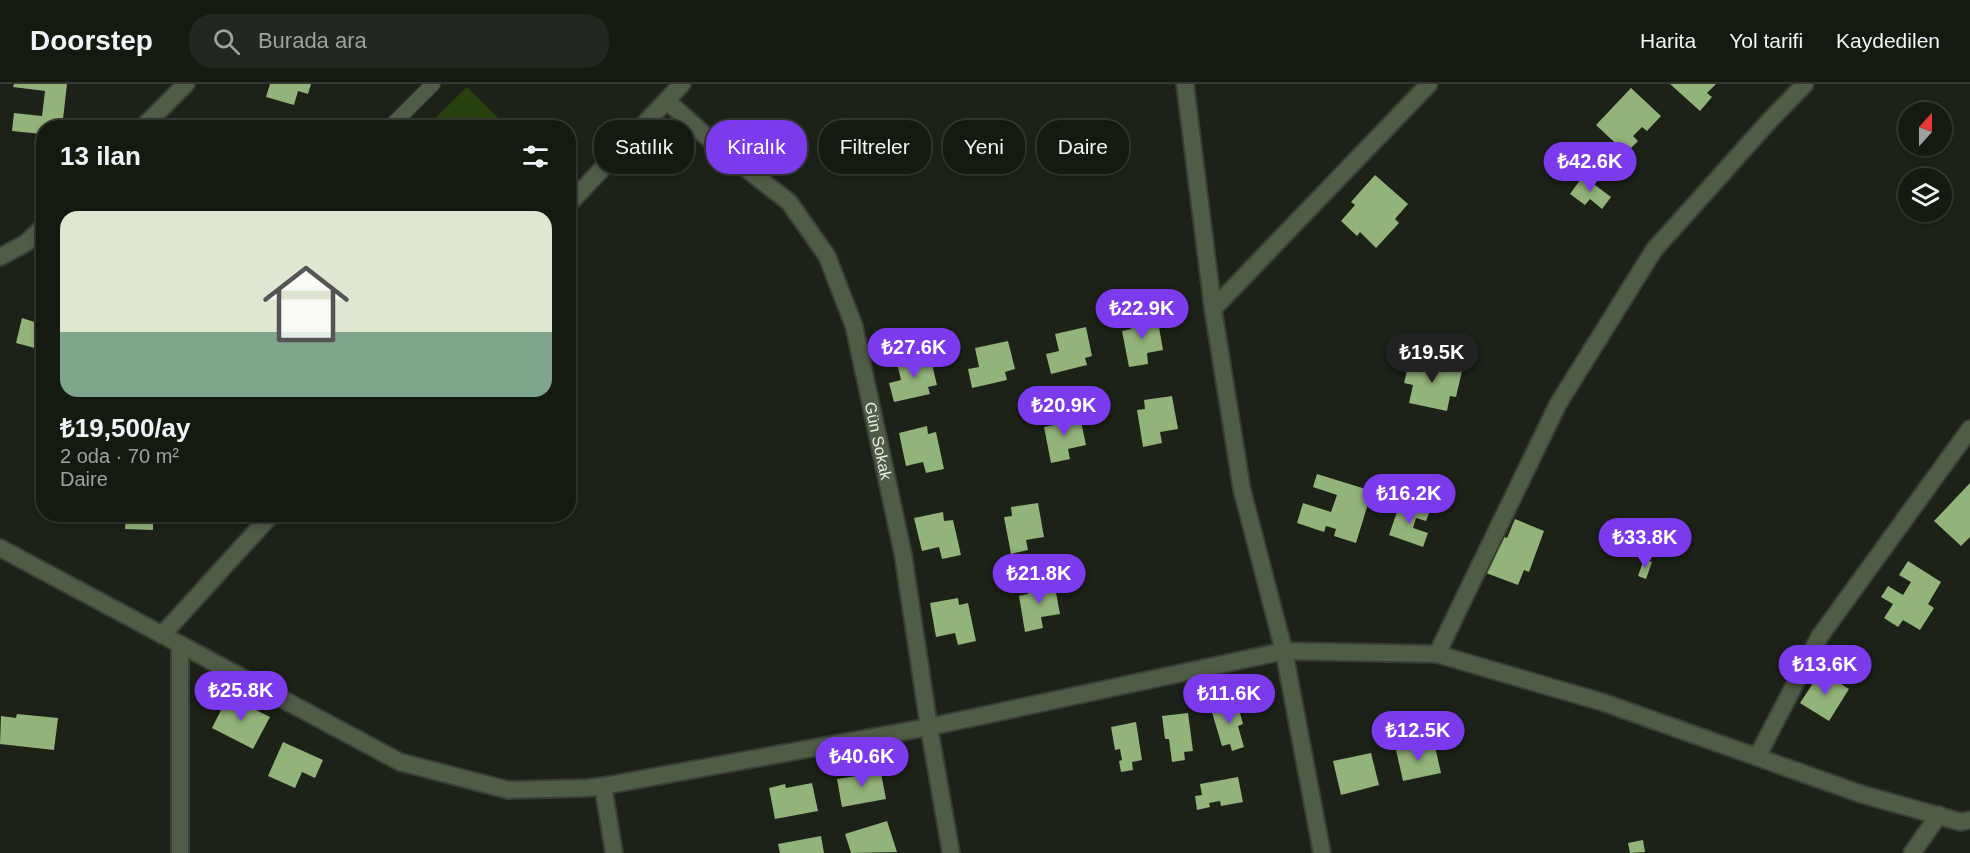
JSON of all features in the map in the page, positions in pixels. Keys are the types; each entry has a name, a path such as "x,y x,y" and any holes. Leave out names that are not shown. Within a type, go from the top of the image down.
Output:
{"street":[{"path":"150,120 186,84"},
{"path":"576,197 682,84"},
{"path":"1185,84 1213,309 1242,490 1284,651 1322,853"},
{"path":"1213,309 1429,84"},
{"path":"1437,654 1558,404 1654,250 1805,84"},
{"name":"Gün Sokak","path":"667,101 717,146 789,202 827,256 854,326 901,543 951,853"},
{"path":"0,257 26,243 36,234"},
{"path":"1757,757 1820,636 1970,429"},
{"path":"162,635 265,522"},
{"path":"0,548 400,762 508,790 603,786 929,727 1284,651 1437,654 1602,702 1861,794 1961,822 1970,820"},
{"path":"180,644 180,853"},
{"path":"603,786 614,853"},
{"path":"1912,853 1939,815"}],"lane":[{"path":"397,120 433,84"}],"green space":[{"path":"467,87 500,120 433,120"}],"building":[{"path":"14,84 67,84 63,120 36,120 36,133 12,131 14,113 42,116 45,91 13,87"},
{"path":"270,84 311,84 308,94 298,91 294,105 266,97"},
{"path":"1670,84 1716,84 1707,93 1712,97 1700,111"},
{"path":"1631,88 1661,116 1647,131 1642,127 1633,136 1638,141 1626,153 1596,125"},
{"path":"1375,175 1408,204 1395,219 1399,223 1376,248 1360,232 1357,236 1341,221 1355,205 1351,202"},
{"path":"1583,176 1611,197 1602,209 1590,199 1585,205 1570,194"},
{"path":"1157,316 1163,350 1147,353 1148,364 1129,367 1122,331 1131,329 1130,321"},
{"path":"22,318 36,322 36,348 16,343"},
{"path":"1086,327 1092,356 1085,358 1087,365 1051,374 1046,354 1059,351 1055,334"},
{"path":"1008,341 1015,369 1005,372 1007,380 972,388 968,369 979,367 975,348"},
{"path":"930,356 937,385 928,387 930,394 894,402 889,383 901,380 897,363"},
{"path":"1410,358 1462,371 1456,397 1450,396 1447,411 1409,403 1413,385 1404,383"},
{"path":"1172,396 1178,429 1160,432 1162,443 1143,447 1137,410 1145,409 1144,400"},
{"path":"1079,412 1086,445 1068,449 1070,459 1051,463 1044,427 1054,425 1053,418"},
{"path":"927,426 928,434 936,432 944,469 926,473 923,462 906,466 899,433"},
{"path":"1317,474 1372,491 1356,543 1334,536 1336,529 1326,526 1324,532 1297,523 1303,503 1331,512 1337,495 1313,487"},
{"path":"1970,483 1970,537 1961,546 1934,521"},
{"path":"1038,503 1044,537 1026,540 1028,550 1011,554 1004,517 1012,516 1011,507"},
{"path":"1400,503 1429,513 1426,521 1416,518 1413,528 1428,533 1423,547 1389,535"},
{"path":"943,512 944,521 953,520 961,555 942,559 939,547 922,551 914,518"},
{"path":"1515,519 1544,531 1529,572 1524,570 1518,585 1486,573 1500,535 1507,538"},
{"path":"125,522 153,522 153,530 125,529"},
{"path":"1644,559 1652,562 1646,579 1638,576"},
{"path":"1908,561 1941,582 1928,604 1934,608 1920,630 1903,620 1898,627 1884,618 1893,604 1881,597 1888,586 1903,595 1911,582 1899,575"},
{"path":"1054,582 1060,614 1041,617 1043,628 1025,632 1019,596 1028,594 1027,586"},
{"path":"958,598 959,605 968,603 976,641 958,645 955,633 936,637 930,603"},
{"path":"1821,671 1849,689 1829,721 1800,703"},
{"path":"228,696 270,717 253,749 212,728"},
{"path":"1237,702 1243,724 1238,726 1244,747 1232,751 1230,744 1222,746 1211,709"},
{"path":"1188,713 1193,751 1184,752 1185,760 1172,762 1169,739 1165,739 1162,716"},
{"path":"17,714 58,718 54,750 0,744 1,716 16,718"},
{"path":"1136,722 1142,760 1132,762 1133,770 1121,772 1120,749 1115,750 1111,727"},
{"path":"283,742 323,760 315,778 302,772 295,788 268,776"},
{"path":"1434,742 1441,773 1403,781 1396,750"},
{"path":"1371,753 1379,785 1341,795 1333,761"},
{"path":"880,768 886,799 842,807 837,779 864,775 863,771"},
{"path":"1238,777 1243,802 1221,806 1220,801 1209,803 1210,807 1197,810 1195,796 1202,795 1200,784"},
{"path":"812,783 818,811 775,819 769,788 785,784 786,788"},
{"path":"887,821 897,852 851,853 845,834"},
{"path":"821,836 824,853 780,853 778,844"},
{"path":"1643,840 1645,852 1630,853 1628,843"}]}
